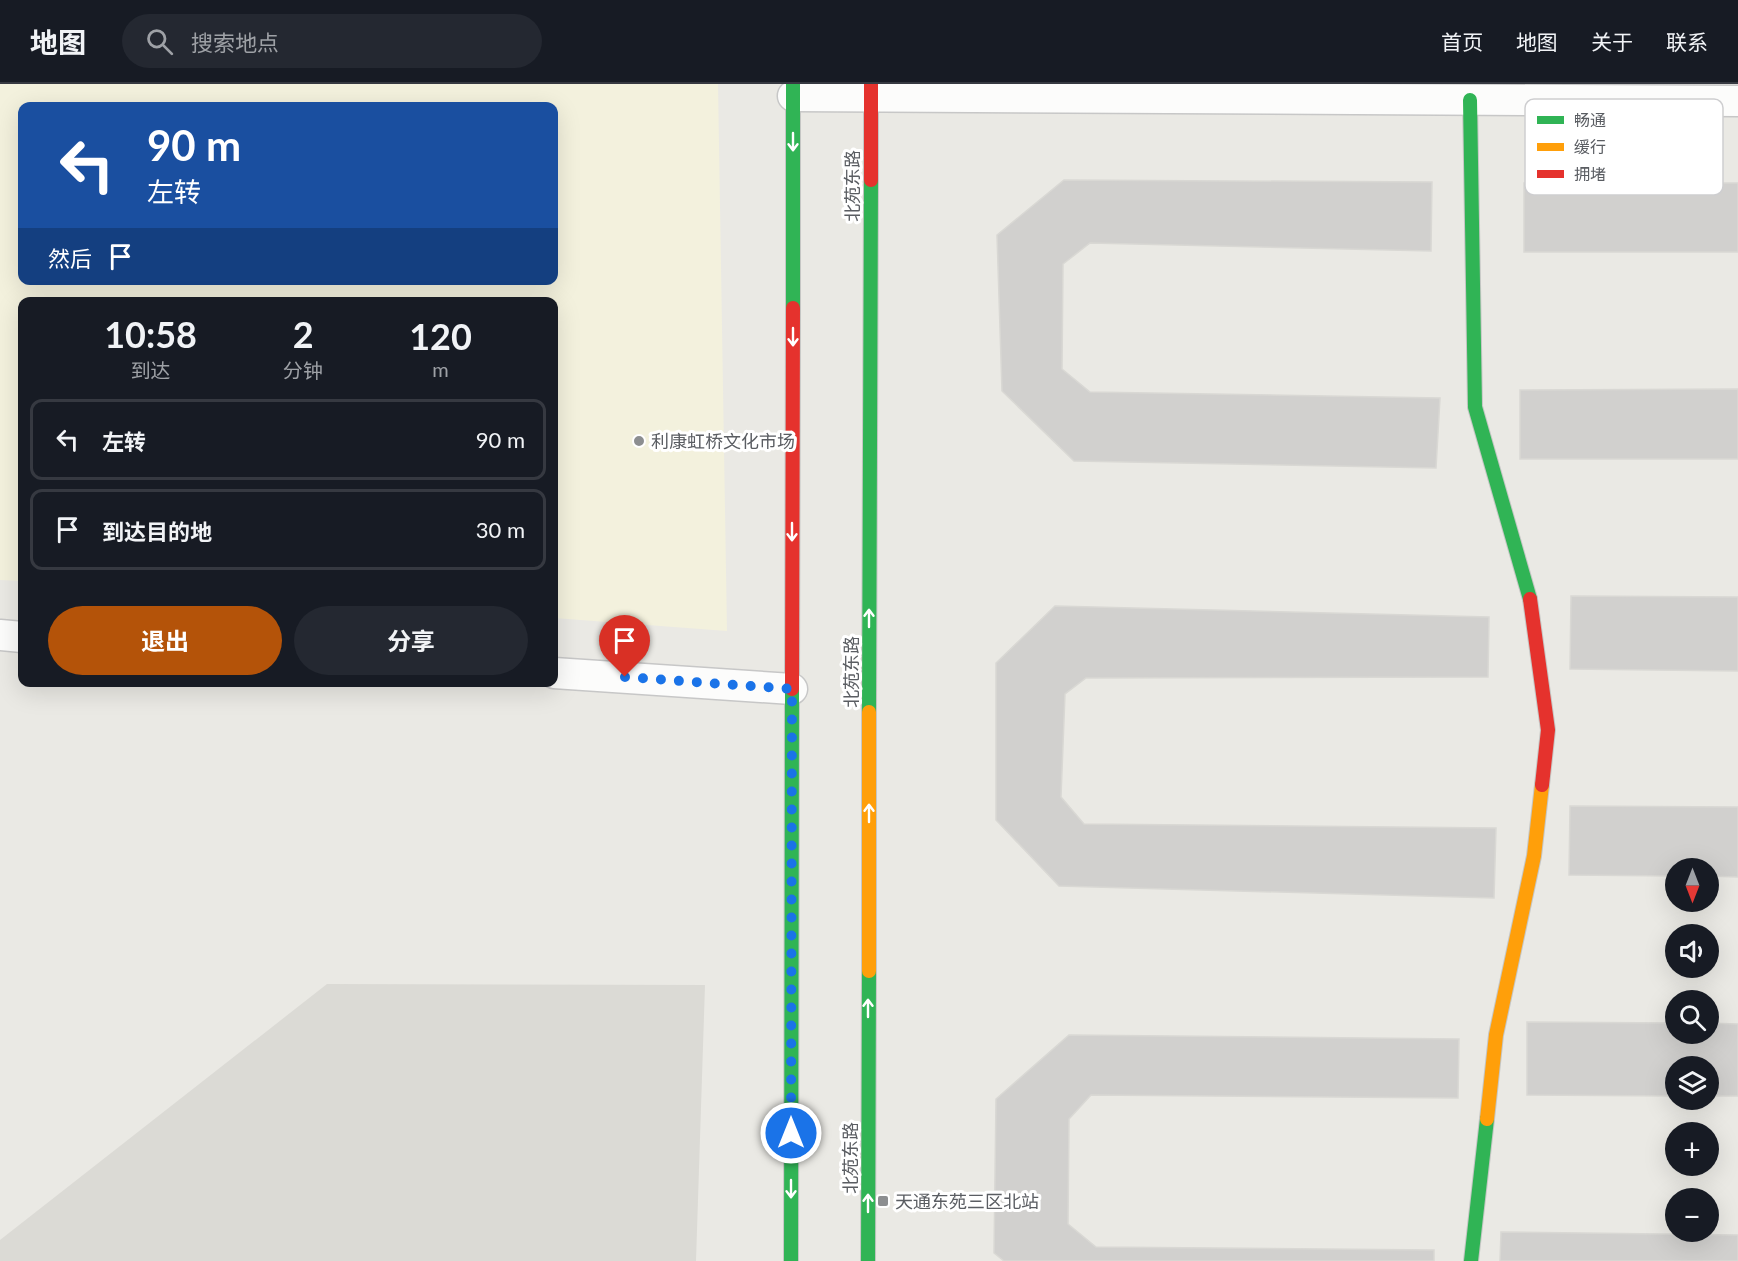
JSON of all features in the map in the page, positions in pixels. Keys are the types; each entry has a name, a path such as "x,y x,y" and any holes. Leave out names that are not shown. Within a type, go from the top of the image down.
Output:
{"main road":[{"path":"791,1261 793,90"},
{"name":"北苑东路","path":"867,1261 871,90"},
{"path":"1470,100 1475,407 1532,608 1548,730 1534,856 1496,1035 1471,1261"}],"street":[{"path":"793,90 1525,100"},
{"path":"1723,101 1738,101"},
{"path":"0,635 18,637"},
{"path":"558,673 792,689"}],"shaded area":[{"name":"利康虹桥文化市场","path":"0,84 718,84 727,631 558,618 558,297 18,297 18,581 0,580"},
{"path":"327,984 705,985 696,1261 0,1261 0,1240"}],"building":[{"path":"1064,180 1432,182 1431,251 1090,243 1063,264 1062,369 1090,392 1440,398 1436,468 1074,461 1002,391 997,235"},
{"path":"1524,183 1525,195 1723,195 1723,183 1738,183 1738,252 1524,252"},
{"path":"1738,389 1738,459 1520,459 1520,390"},
{"path":"1571,596 1738,597 1738,671 1570,669"},
{"path":"1055,606 1489,617 1488,677 1086,678 1065,694 1061,797 1084,824 1496,828 1494,898 1059,886 996,820 996,663"},
{"path":"1570,806 1738,807 1738,877 1719,876 1719,858 1665,858 1665,876 1569,875"},
{"path":"1527,1022 1665,1023 1665,1044 1719,1044 1719,1023 1738,1024 1738,1096 1719,1096 1719,1056 1665,1056 1665,1096 1527,1095"},
{"path":"1069,1035 1459,1039 1458,1098 1091,1095 1069,1119 1068,1224 1096,1247 1434,1250 1434,1261 1004,1261 994,1253 996,1099"},
{"path":"1501,1232 1665,1234 1665,1242 1719,1242 1719,1235 1738,1235 1738,1261 1500,1261"}],"traffic: fast":[{"path":"793,84 793,308"},
{"path":"1470,100 1475,407 1530,599"},
{"path":"869,712 871,180"},
{"path":"791,1261 792,689"},
{"path":"868,1261 869,971"},
{"path":"1471,1261 1487,1119"}],"traffic: slow":[{"path":"869,712 869,971"},
{"path":"1487,1119 1496,1035 1534,856 1542,785"}],"traffic: jam":[{"path":"871,84 871,180"},
{"path":"792,689 793,308"},
{"path":"1530,599 1548,730 1542,785"}],"place":[{"name":"利康虹桥文化市场","path":"639,441"},
{"name":"天通东苑三区北站","path":"883,1201"}],"route":[{"path":"625,677 792,689 791,1133"}]}
